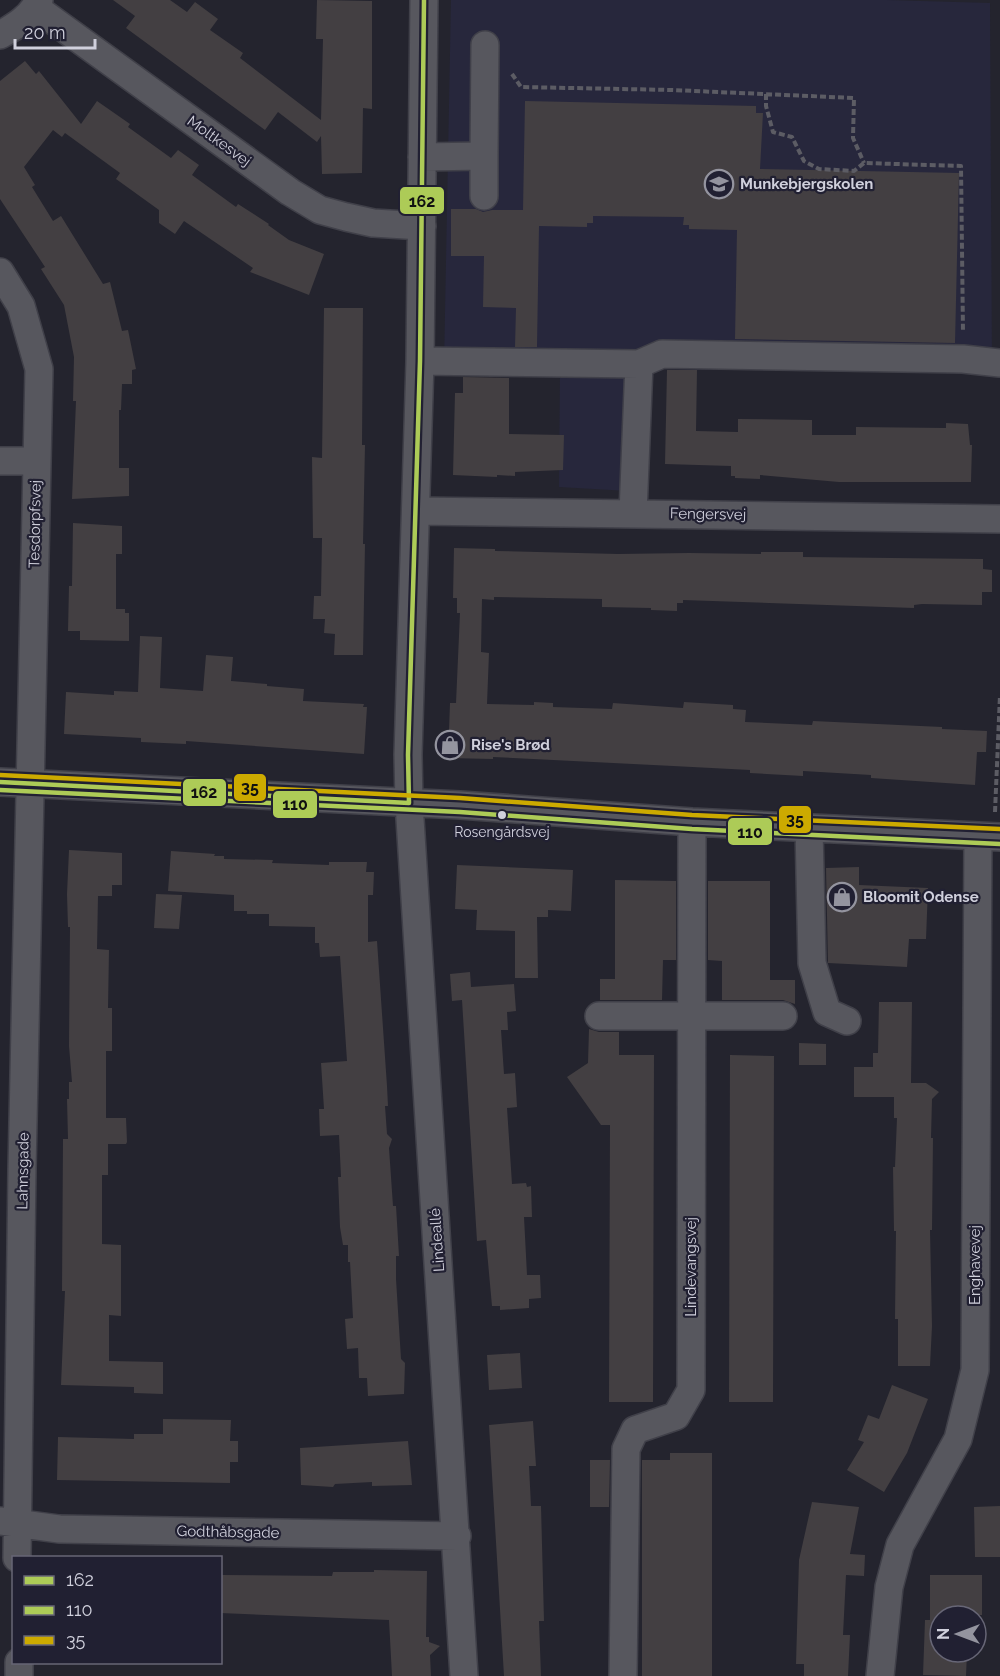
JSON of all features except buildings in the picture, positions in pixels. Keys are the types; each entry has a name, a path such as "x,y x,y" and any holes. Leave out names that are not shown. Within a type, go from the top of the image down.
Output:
{"street":[{"path":"409,803 408,749 420,361 424,0"},
{"path":"0,35 23,21 38,4"},
{"name":"Moltkesvej","path":"38,4 290,192 320,210 373,224 422,226"},
{"path":"484,196 485,58"},
{"path":"422,157 484,156"},
{"name":"Tesdorpfsvej","path":"0,272 21,306 39,369 31,784"},
{"path":"420,361 639,364 662,354 963,359 1000,363"},
{"path":"633,513 639,364"},
{"path":"0,460 36,461"},
{"name":"Fengersvej","path":"416,511 1000,519"},
{"path":"0,782 460,805 692,822 991,836"},
{"name":"Lahnsgade","path":"17,1556 9,1522 31,784"},
{"name":"Lindeallé","path":"409,803 457,1536 464,1676"},
{"name":"Lindevangsvej","path":"623,1676 626,1449 635,1431 676,1416 691,1390 692,822"},
{"path":"809,828 812,963 827,1012 847,1021"},
{"name":"Enghavevej","path":"880,1676 889,1587 900,1545 958,1438 975,1370 991,836"},
{"path":"599,1016 783,1016"},
{"name":"Godthåbsgade","path":"9,1522 59,1529 457,1536"}],"path":[{"path":"485,58 510,70 521,87 672,90 854,98 853,138 864,163"},
{"path":"766,94 766,106 773,132 792,137 804,161 819,170 854,171 864,163 961,166 963,340"},
{"path":"991,836 1000,695"}],"shaded area":[{"name":"Munkebjergskolen","path":"451,0 887,0 990,3 992,372 650,369 646,492 559,487 560,367 444,365"}],"transit line":[{"name":"162","path":"409,803 408,755 420,361 424,0"},
{"name":"35","path":"0,775 460,798 692,815 1000,829"},
{"name":"162","path":"0,782 409,803"},
{"name":"110","path":"0,790 460,812 692,829 1000,844"}],"place":[{"name":"Munkebjergskolen","path":"719,184"},
{"name":"Rise's Brød","path":"450,745"},
{"name":"Rosengårdsvej","path":"502,815"},
{"name":"Bloomit Odense","path":"842,897"}]}
